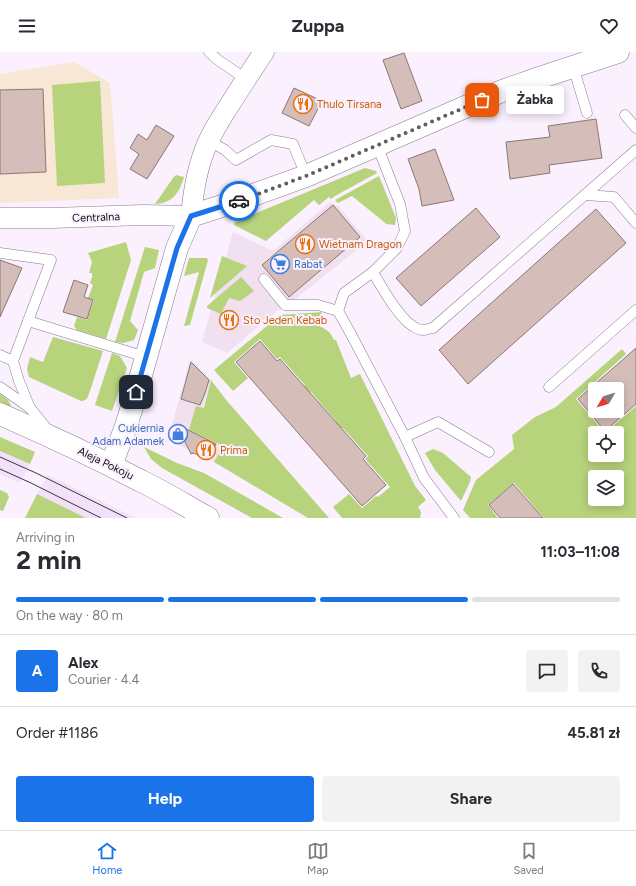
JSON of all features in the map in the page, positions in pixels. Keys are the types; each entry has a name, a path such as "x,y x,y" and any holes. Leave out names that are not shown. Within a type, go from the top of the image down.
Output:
{"street":[{"path":"111,465 132,407 177,248 191,216 197,174 208,140 264,52"},
{"name":"Centralna","path":"0,218 143,215 191,216 306,176 490,96 529,81 618,52"},
{"name":"Aleja Pokoju","path":"0,414 143,481 208,518"}],"lane":[{"path":"209,52 246,79"},
{"path":"573,66 587,113"},
{"path":"625,115 636,128"},
{"path":"208,140 225,150 236,160 271,140 293,144 306,176"},
{"path":"338,311 344,293 372,272 397,248 405,231 400,204 377,145"},
{"path":"372,272 395,310 413,327 422,330 433,328 636,150"},
{"path":"585,195 614,197 636,223"},
{"path":"0,253 51,260 13,361 30,408"},
{"path":"264,279 285,305 318,306 338,311 405,437 424,478 454,518"},
{"path":"549,387 636,310"},
{"path":"28,321 146,357"},
{"path":"0,355 13,361"},
{"path":"0,387 30,408 54,438"},
{"path":"405,437 438,422 489,452"}],"shaded area":[{"path":"74,62 110,83 119,198 0,203 0,74"},
{"path":"330,202 338,206 368,241 284,308 278,310 227,353 202,342 233,232 273,251"},
{"path":"190,359 211,380 203,408 196,406 223,446 214,462 168,440"},
{"path":"0,451 30,464 20,483 0,474"},
{"path":"48,475 135,518 83,518 37,494"}],"green space":[{"path":"100,81 105,183 57,186 52,85"},
{"path":"365,168 376,171 377,173 331,199 329,197 319,205 314,200 266,241 234,225 235,222"},
{"path":"176,175 184,177 180,188 171,199 166,202 155,204 173,178"},
{"path":"379,176 396,218 395,225 386,224 352,196 338,203 335,200"},
{"path":"126,242 131,260 106,339 77,330 74,326 77,317 87,320 94,300 88,298 93,285 90,283 92,273 89,273 92,262 88,253"},
{"path":"145,247 159,250 155,268 144,272 130,321 138,330 134,340 123,343 115,342"},
{"path":"222,256 247,266 210,298"},
{"path":"189,258 207,258 208,260 190,325 184,326 199,272 184,276"},
{"path":"241,277 254,291 240,301 229,298 221,314 207,308 207,306"},
{"path":"322,312 317,325 331,334 334,340 336,340 351,378 360,374 415,486 426,500 418,507 421,512 420,518 342,518 333,507 349,494 362,508 390,487 365,459 368,456 343,428 340,430 334,423 336,421 311,392 309,394 302,387 305,385 280,357 277,359 260,339 234,362 248,378 233,391 214,370 280,315"},
{"path":"53,337 103,351 89,394 85,400 81,401 29,377 27,369 30,357 43,362"},
{"path":"622,349 626,354 595,382 588,382 588,388 576,399 588,413 588,418 592,418 599,426 588,426 588,462 624,462 624,426 613,426 636,406 636,518 544,518 514,483 488,505 498,518 470,518 463,510 476,480 514,449 512,435 535,417 556,407"},
{"path":"112,353 120,356 127,368 112,411 95,405"},
{"path":"211,380 227,401 329,518 308,518 214,462 223,446 189,430 196,406 204,408"},
{"path":"0,394 8,400 11,405 10,407 0,402"},
{"path":"0,437 35,452 30,464 0,451"},
{"path":"144,447 177,463 204,473 283,518 252,518 162,468 151,459"},
{"path":"433,449 443,453 471,477 461,501 435,470 425,453"},
{"path":"0,490 7,493 9,497 3,511 0,510"},
{"path":"37,494 86,518 25,518"}],"building":[{"path":"404,53 422,101 401,109 383,60"},
{"name":"Thulo Tirsana","path":"294,88 322,101 309,126 282,113"},
{"path":"43,89 46,172 0,174 0,90"},
{"path":"596,119 602,158 549,165 550,173 510,179 506,142 550,137 548,126"},
{"path":"156,125 174,136 147,179 130,169 139,154 130,148 138,134 147,140"},
{"path":"435,149 454,200 422,206 419,189 408,159"},
{"path":"333,205 360,237 289,297 262,265"},
{"path":"476,208 500,237 421,306 396,278"},
{"path":"596,209 626,243 468,384 439,350"},
{"path":"0,260 22,268 0,317"},
{"path":"74,280 88,285 84,297 93,300 87,319 63,312"},
{"path":"260,341 277,361 280,359 366,456 363,459 386,485 362,506 236,362"},
{"path":"636,348 636,404 624,414 624,382 597,382"},
{"path":"191,362 209,380 200,405 181,399"},
{"path":"588,390 588,411 578,399"},
{"path":"594,418 620,418 611,426 601,426"},
{"path":"176,424 216,444 208,460 194,453 191,454"},
{"path":"513,484 543,518 500,518 489,505"}],"tram line":[{"path":"0,457 127,518"},
{"path":"0,469 101,518"}],"way so far":[{"path":"239,201 306,176 482,100"}],"place":[{"name":"Żabka","path":"482,100"},
{"name":"Thulo Tirsana","path":"303,104"},
{"name":"Wietnam Dragon","path":"305,244"},
{"name":"Rabat","path":"280,264"},
{"name":"Sto Jeden Kebab","path":"229,320"},
{"name":"Cukiernia Adam Adamek","path":"178,434"},
{"name":"Prima","path":"206,450"}],"route":[{"path":"136,392 177,248 191,216 239,201"}]}
